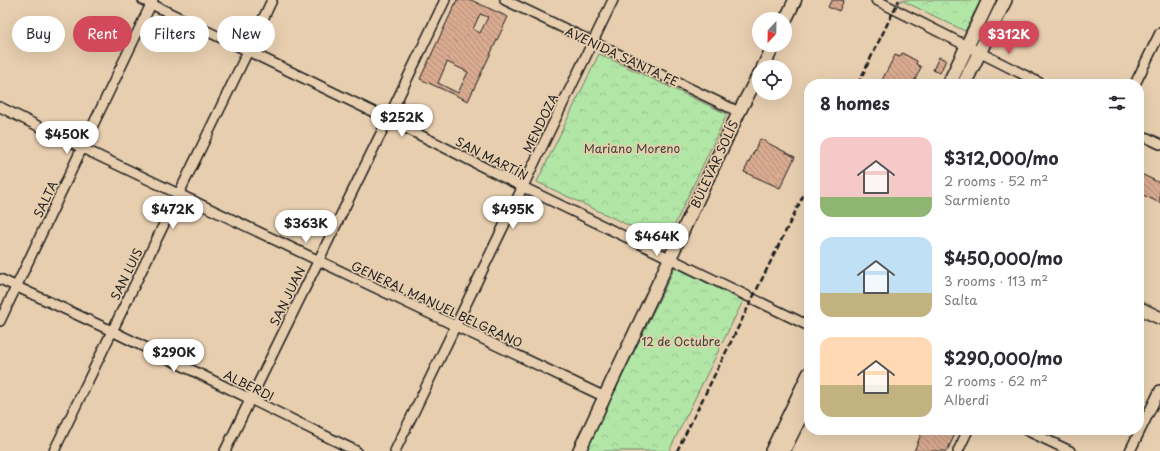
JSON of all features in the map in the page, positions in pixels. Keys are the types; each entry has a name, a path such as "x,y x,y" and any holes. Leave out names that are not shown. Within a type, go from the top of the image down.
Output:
{"main road":[{"path":"950,79 989,0"},
{"path":"966,79 1005,0"},
{"path":"772,451 804,384"},
{"path":"783,451 804,409"}],"street":[{"name":"SAN LUIS","path":"264,16 272,0"},
{"name":"SAN JUAN","path":"225,451 445,0"},
{"name":"AVENIDA SANTA FE","path":"505,0 739,112"},
{"name":"MENDOZA","path":"395,451 613,0"},
{"path":"789,12 795,0"},
{"path":"876,0 1032,79"},
{"name":"SAN MARTÍN","path":"149,1 217,35"},
{"name":"SALTA","path":"0,321 82,148 149,1"},
{"path":"1137,79 1160,33"},
{"name":"SAN LUIS","path":"54,451 248,52"},
{"name":"SAN MARTÍN","path":"250,52 388,118 522,187 804,324"},
{"name":"BULEVAR SOLÍS","path":"579,451 752,87"},
{"name":"GENERAL MANUEL BELGRANO","path":"0,107 178,194 605,396"},
{"path":"1144,136 1160,144"},
{"name":"ALBERDI","path":"0,279 112,331 356,451"},
{"path":"1144,310 1160,318"},
{"path":"1144,423 1160,390"},
{"path":"958,451 966,435"},
{"path":"1036,435 1070,451"},
{"path":"1130,451 1138,435"}],"green space":[{"path":"901,0 981,0 965,31"},
{"name":"Mariano Moreno","path":"599,54 727,114 666,243 537,182"},
{"name":"12 de Octubre","path":"675,267 743,301 669,451 586,451"}],"building":[{"path":"457,0 471,0 508,17 468,101 420,79","holes":["480,14 488,17 480,33 473,29","447,62 468,72 458,93 438,83"]},
{"path":"831,0 844,0 839,11 828,6"},
{"path":"902,53 917,61 916,64 921,67 915,79 883,79 895,55 900,57"},
{"path":"939,57 946,60 940,73 933,70"},
{"path":"760,139 795,157 780,188 744,172"},
{"path":"1144,175 1160,183 1160,203 1144,195"},
{"path":"921,435 955,435 947,451 914,451"}],"railway":[{"path":"860,79 899,0"},
{"path":"677,451 804,194"}]}
